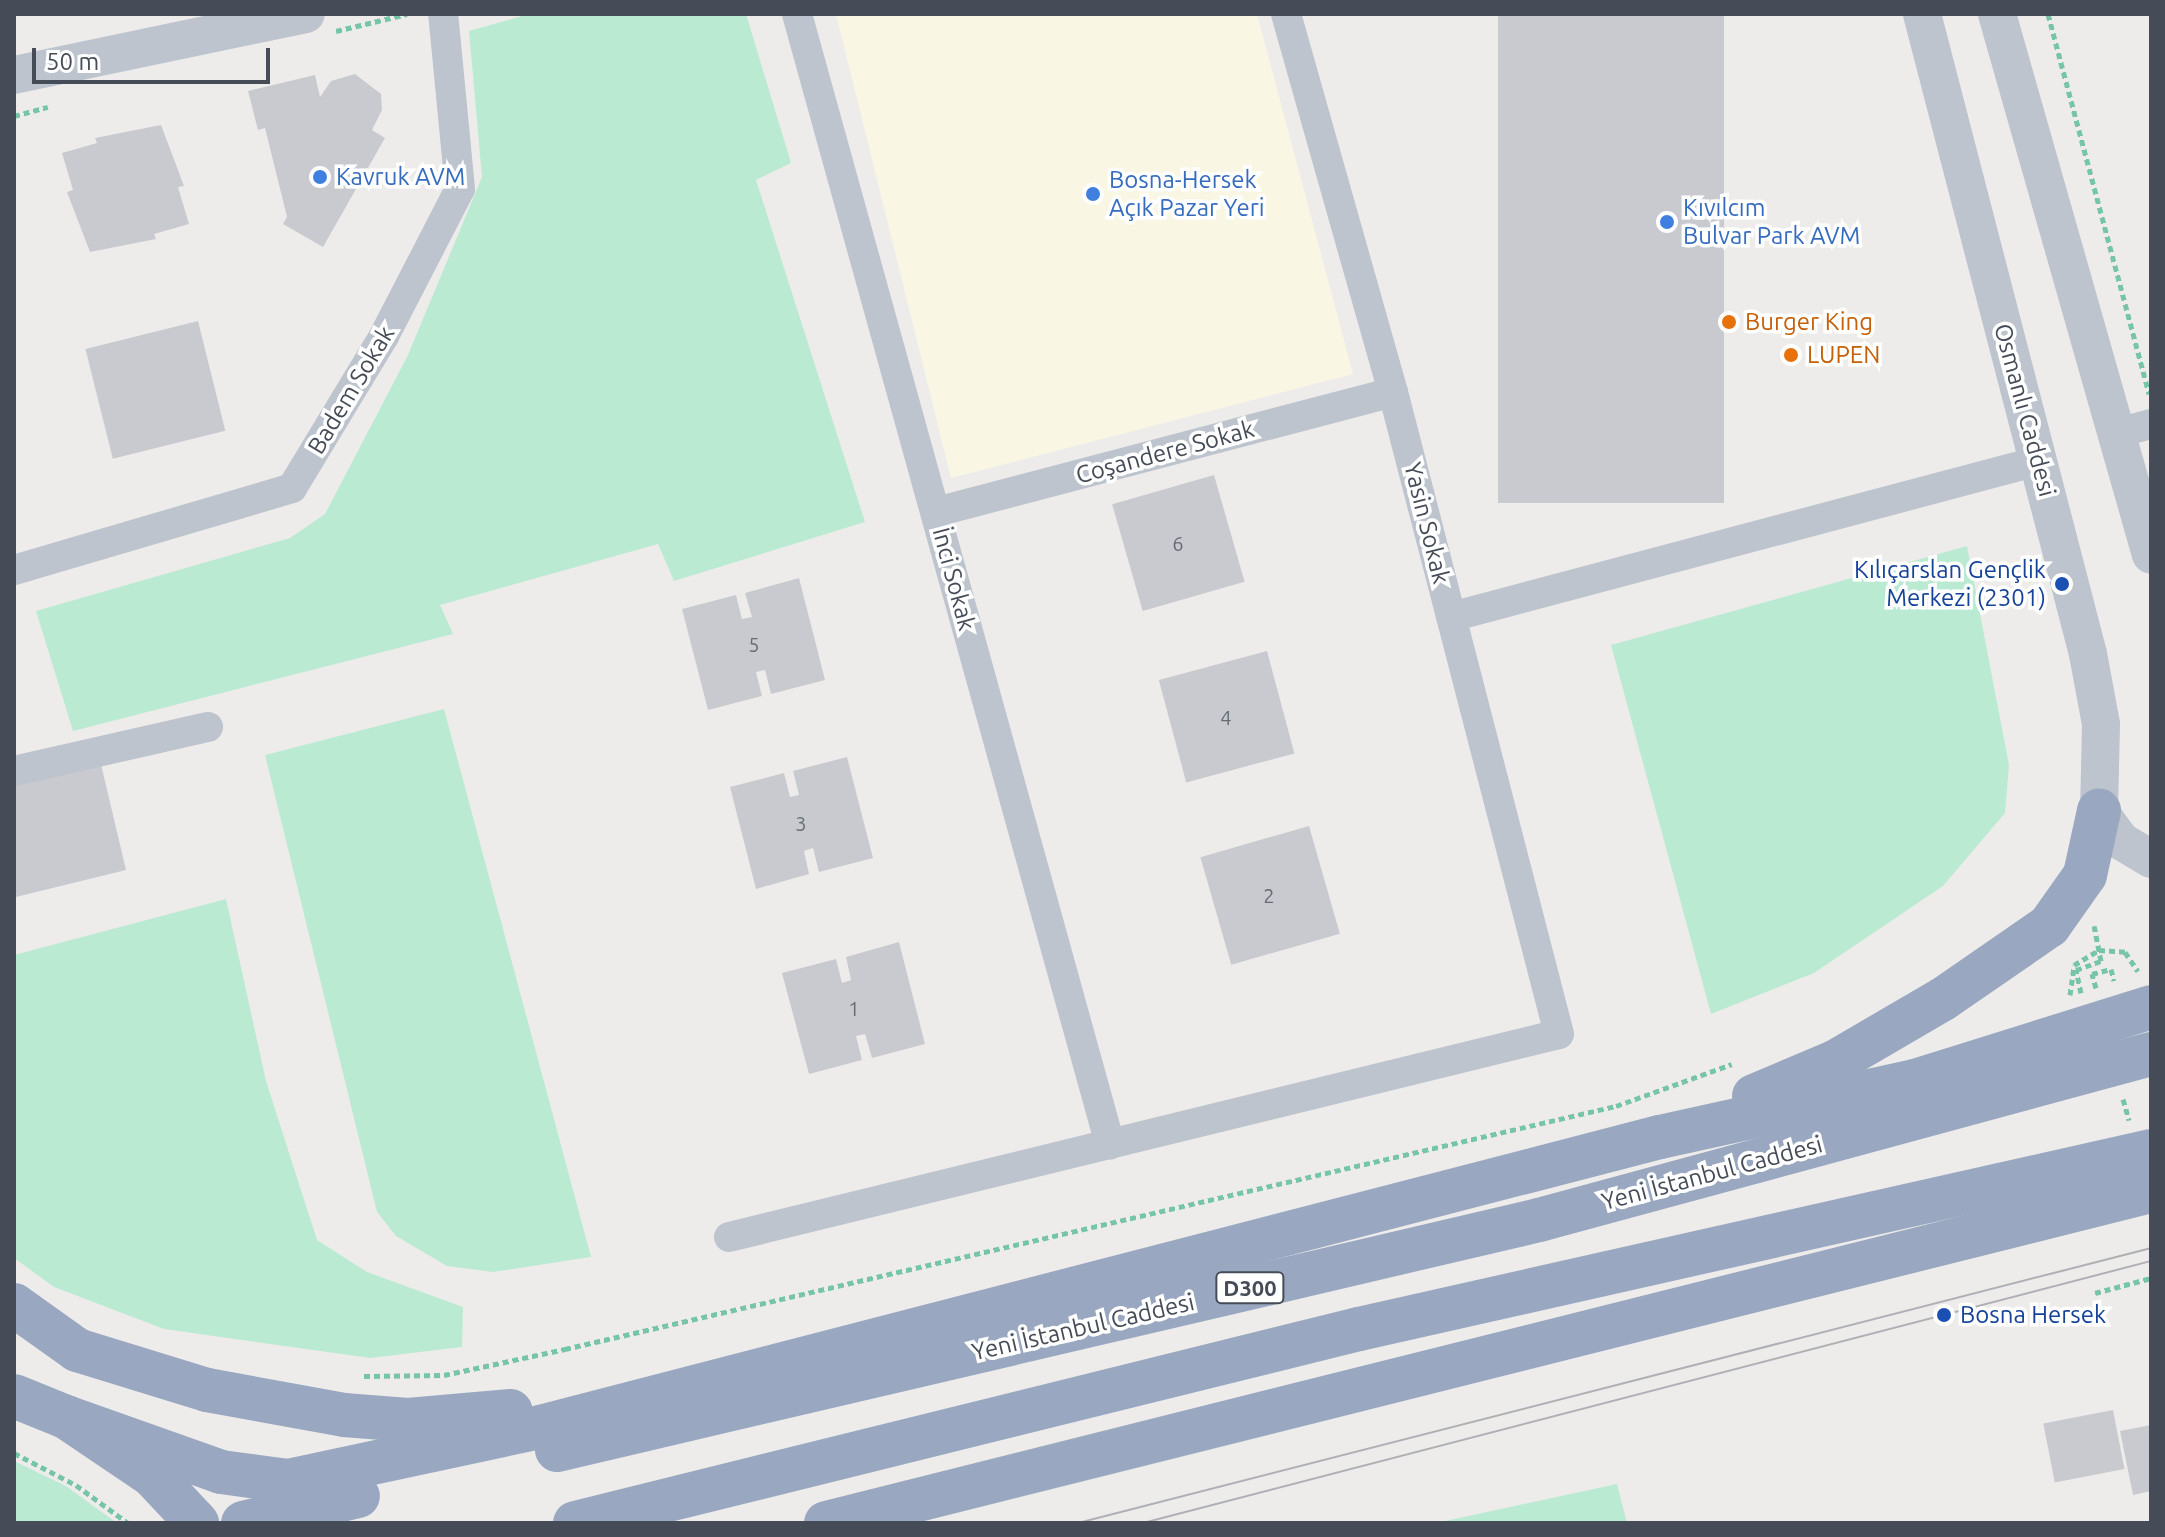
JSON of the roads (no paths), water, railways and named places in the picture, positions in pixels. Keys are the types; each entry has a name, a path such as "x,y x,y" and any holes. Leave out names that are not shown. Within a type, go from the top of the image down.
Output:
{"highway":[{"path":"1660,1137 1835,1062 1943,999 2049,926 2085,875 2099,811"},
{"path":"14,1396 221,1472 288,1481 526,1430 648,1394 1660,1137 1915,1081 2147,994"},
{"name":"Yeni İstanbul Caddesi","path":"243,1523 1539,1220 2151,1054"},
{"path":"575,1523 1359,1329 2151,1151"},
{"path":"826,1523 2151,1191"},
{"path":"14,1305 77,1350 137,1371 344,1415 408,1420 648,1394"},
{"path":"66,1417 152,1475 197,1523"}],"street":[{"path":"14,75 306,14"},
{"name":"Badem Sokak","path":"14,570 292,488 384,336 460,189 443,14"},
{"name":"İnci Sokak","path":"797,14 1110,1144"},
{"name":"Yasin Sokak","path":"1110,1144 1559,1034 1393,392 1286,14"},
{"name":"Osmanlı Caddesi","path":"1922,14 2038,461 2101,724 2099,811"},
{"path":"1997,14 2136,428 2151,555"},
{"path":"14,86 51,67"},
{"name":"Coşandere Sokak","path":"936,512 1393,392"},
{"path":"1451,617 2038,461"},
{"path":"14,771 208,727"},
{"path":"2099,811 2121,841 2151,859"},
{"path":"729,1237 1110,1144"}],"tram line":[{"path":"1078,1523 2151,1248"},
{"path":"1143,1523 2151,1261"}],"place":[{"name":"Kavruk AVM","path":"320,177"},
{"name":"Bosna-Hersek Açık Pazar Yeri","path":"1093,194"},
{"name":"Kıvılcım Bulvar Park AVM","path":"1667,222"},
{"name":"Burger King","path":"1729,322"},
{"name":"LUPEN","path":"1791,355"},
{"name":"Kılıçarslan Gençlik Merkezi (2301)","path":"2062,584"},
{"name":"Bosna Hersek","path":"1944,1315"}]}
